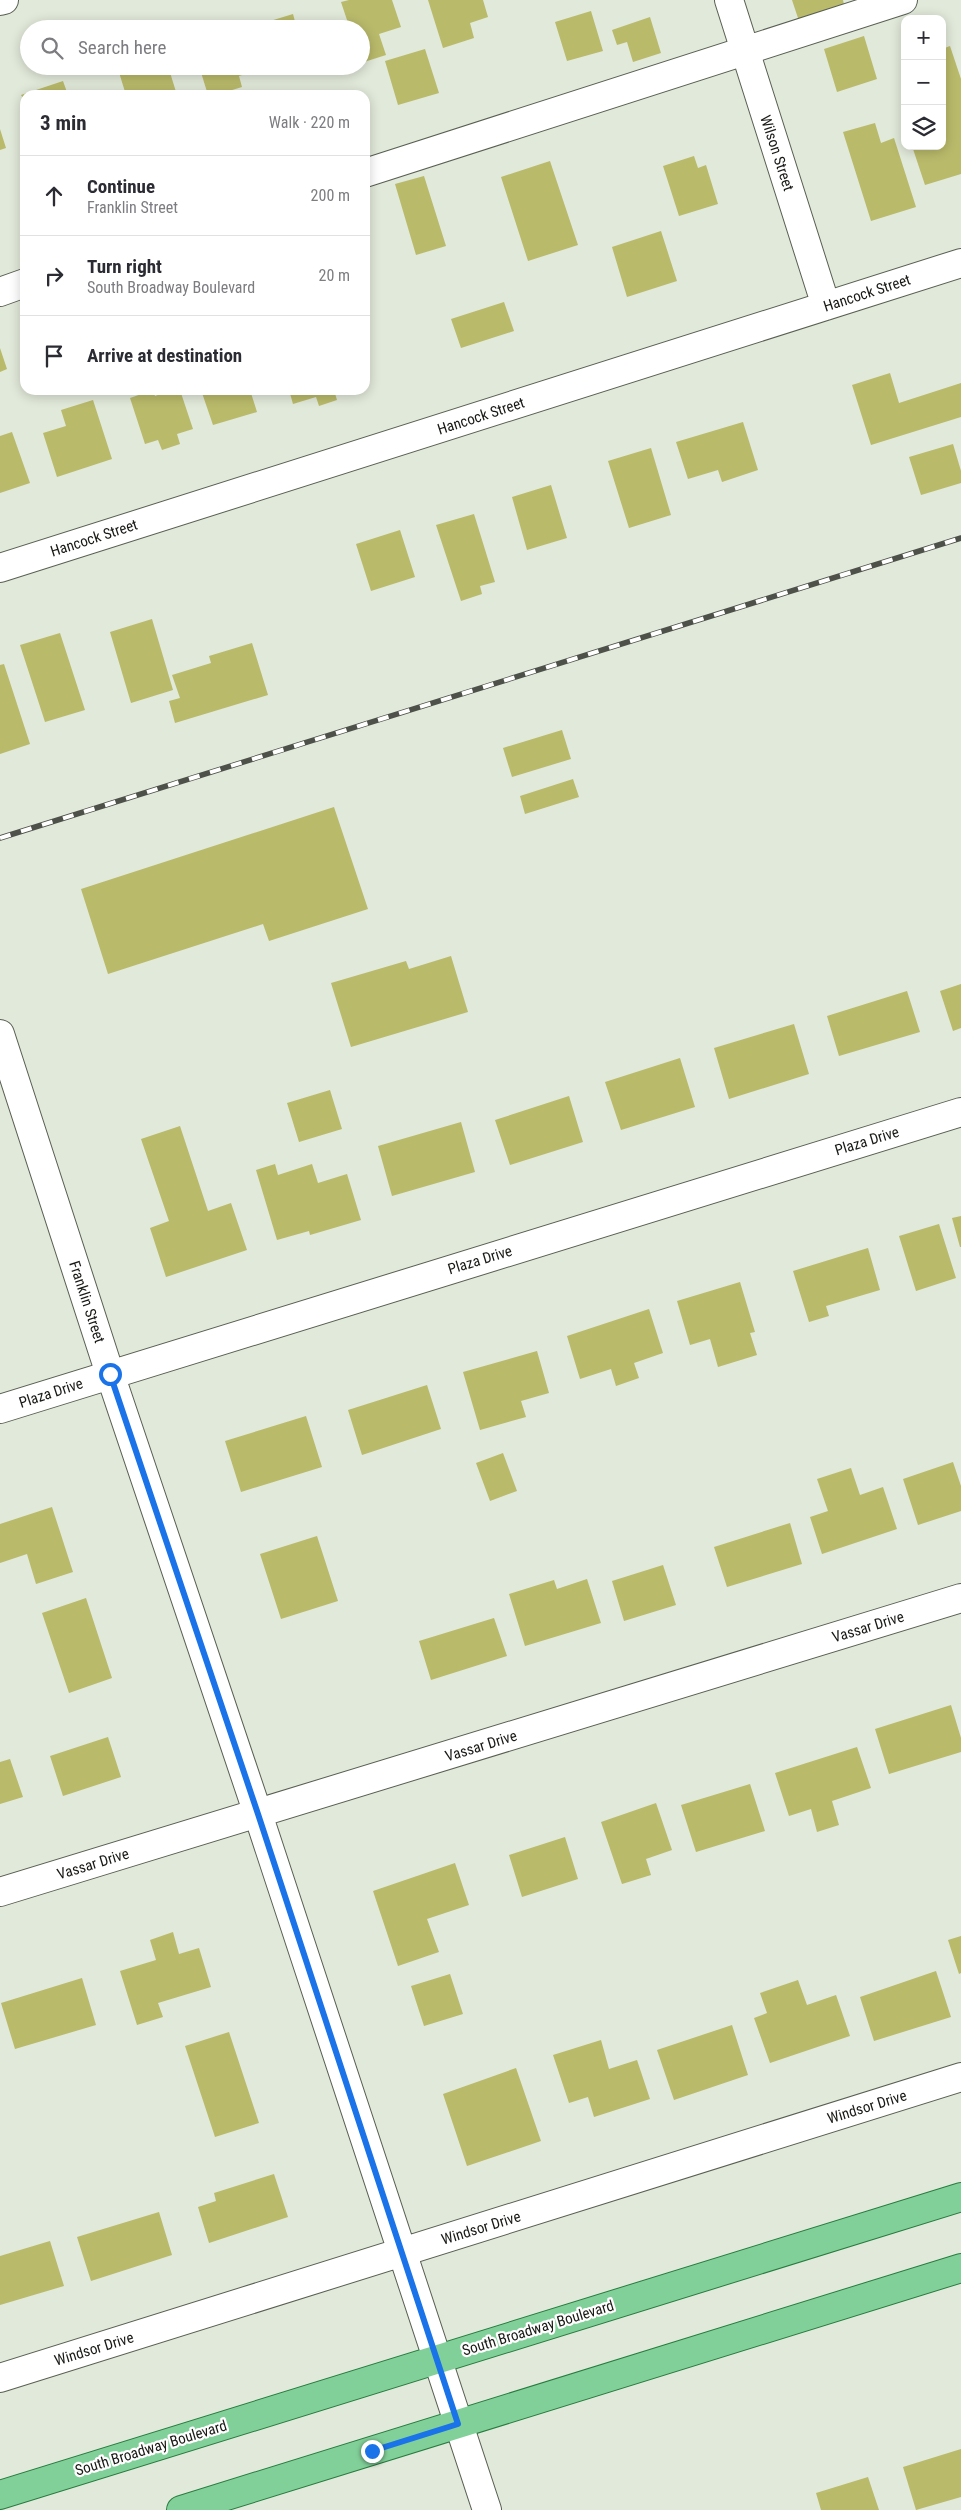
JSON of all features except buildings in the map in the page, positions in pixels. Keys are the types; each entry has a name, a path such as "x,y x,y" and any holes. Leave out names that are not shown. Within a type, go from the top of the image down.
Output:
{"main road":[{"name":"South Broadway Boulevard","path":"0,2495 961,2197"},
{"path":"181,2510 961,2268"}],"street":[{"path":"0,1 4,0"},
{"name":"Wilson Street","path":"729,0 826,306"},
{"path":"370,171 903,0"},
{"name":"Hancock Street","path":"0,568 961,263"},
{"path":"0,292 20,285"},
{"name":"Franklin Street","path":"0,1034 110,1374 258,1814 401,2253 488,2510"},
{"name":"Plaza Drive","path":"0,1409 961,1112"},
{"name":"Vassar Drive","path":"0,1892 961,1598"},
{"name":"Windsor Drive","path":"0,2378 961,2077"}],"railway":[{"path":"0,838 961,538"}],"route":[{"path":"110,1374 258,1814 458,2424 372,2451"}]}
